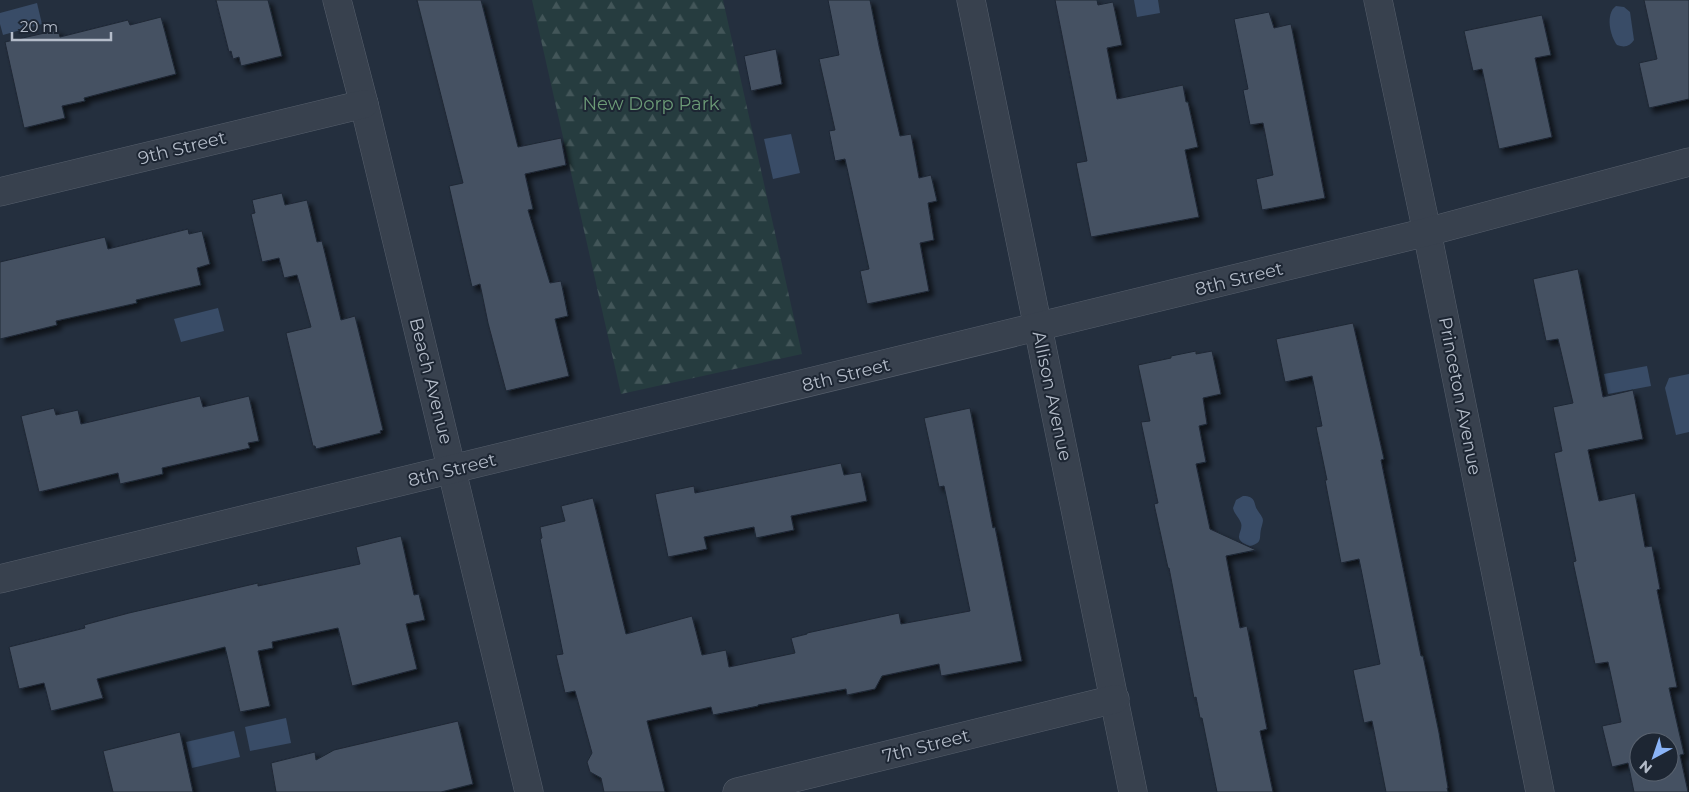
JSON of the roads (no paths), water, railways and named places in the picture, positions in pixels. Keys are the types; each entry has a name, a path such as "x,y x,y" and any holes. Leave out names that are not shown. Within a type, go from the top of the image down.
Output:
{"street":[{"name":"Beach Avenue","path":"337,0 364,104 529,792"},
{"name":"Allison Avenue","path":"970,0 1133,792"},
{"name":"Princeton Avenue","path":"1378,0 1427,232 1540,792"},
{"name":"9th Street","path":"0,192 364,104"},
{"name":"8th Street","path":"0,580 1427,232 1689,162"},
{"name":"7th Street","path":"737,792 1115,699"}],"water":[{"path":"1134,0 1158,0 1160,13 1137,17"},
{"path":"37,3 42,24 3,35 0,13"},
{"path":"1616,6 1624,7 1630,12 1634,40 1627,46 1617,45 1612,36 1610,19"},
{"path":"791,134 800,173 773,179 764,139"},
{"path":"218,308 224,331 181,342 174,319"},
{"path":"1647,366 1651,386 1608,394 1604,374"},
{"path":"1689,374 1689,432 1676,435 1665,388 1669,378"},
{"path":"1243,496 1253,499 1263,519 1260,540 1250,546 1239,538 1241,523 1233,508 1236,500"},
{"path":"286,718 291,743 250,751 245,727"},
{"path":"234,731 240,757 192,768 186,742"}],"park label":[{"name":"New Dorp Park","path":"651,104"}]}
